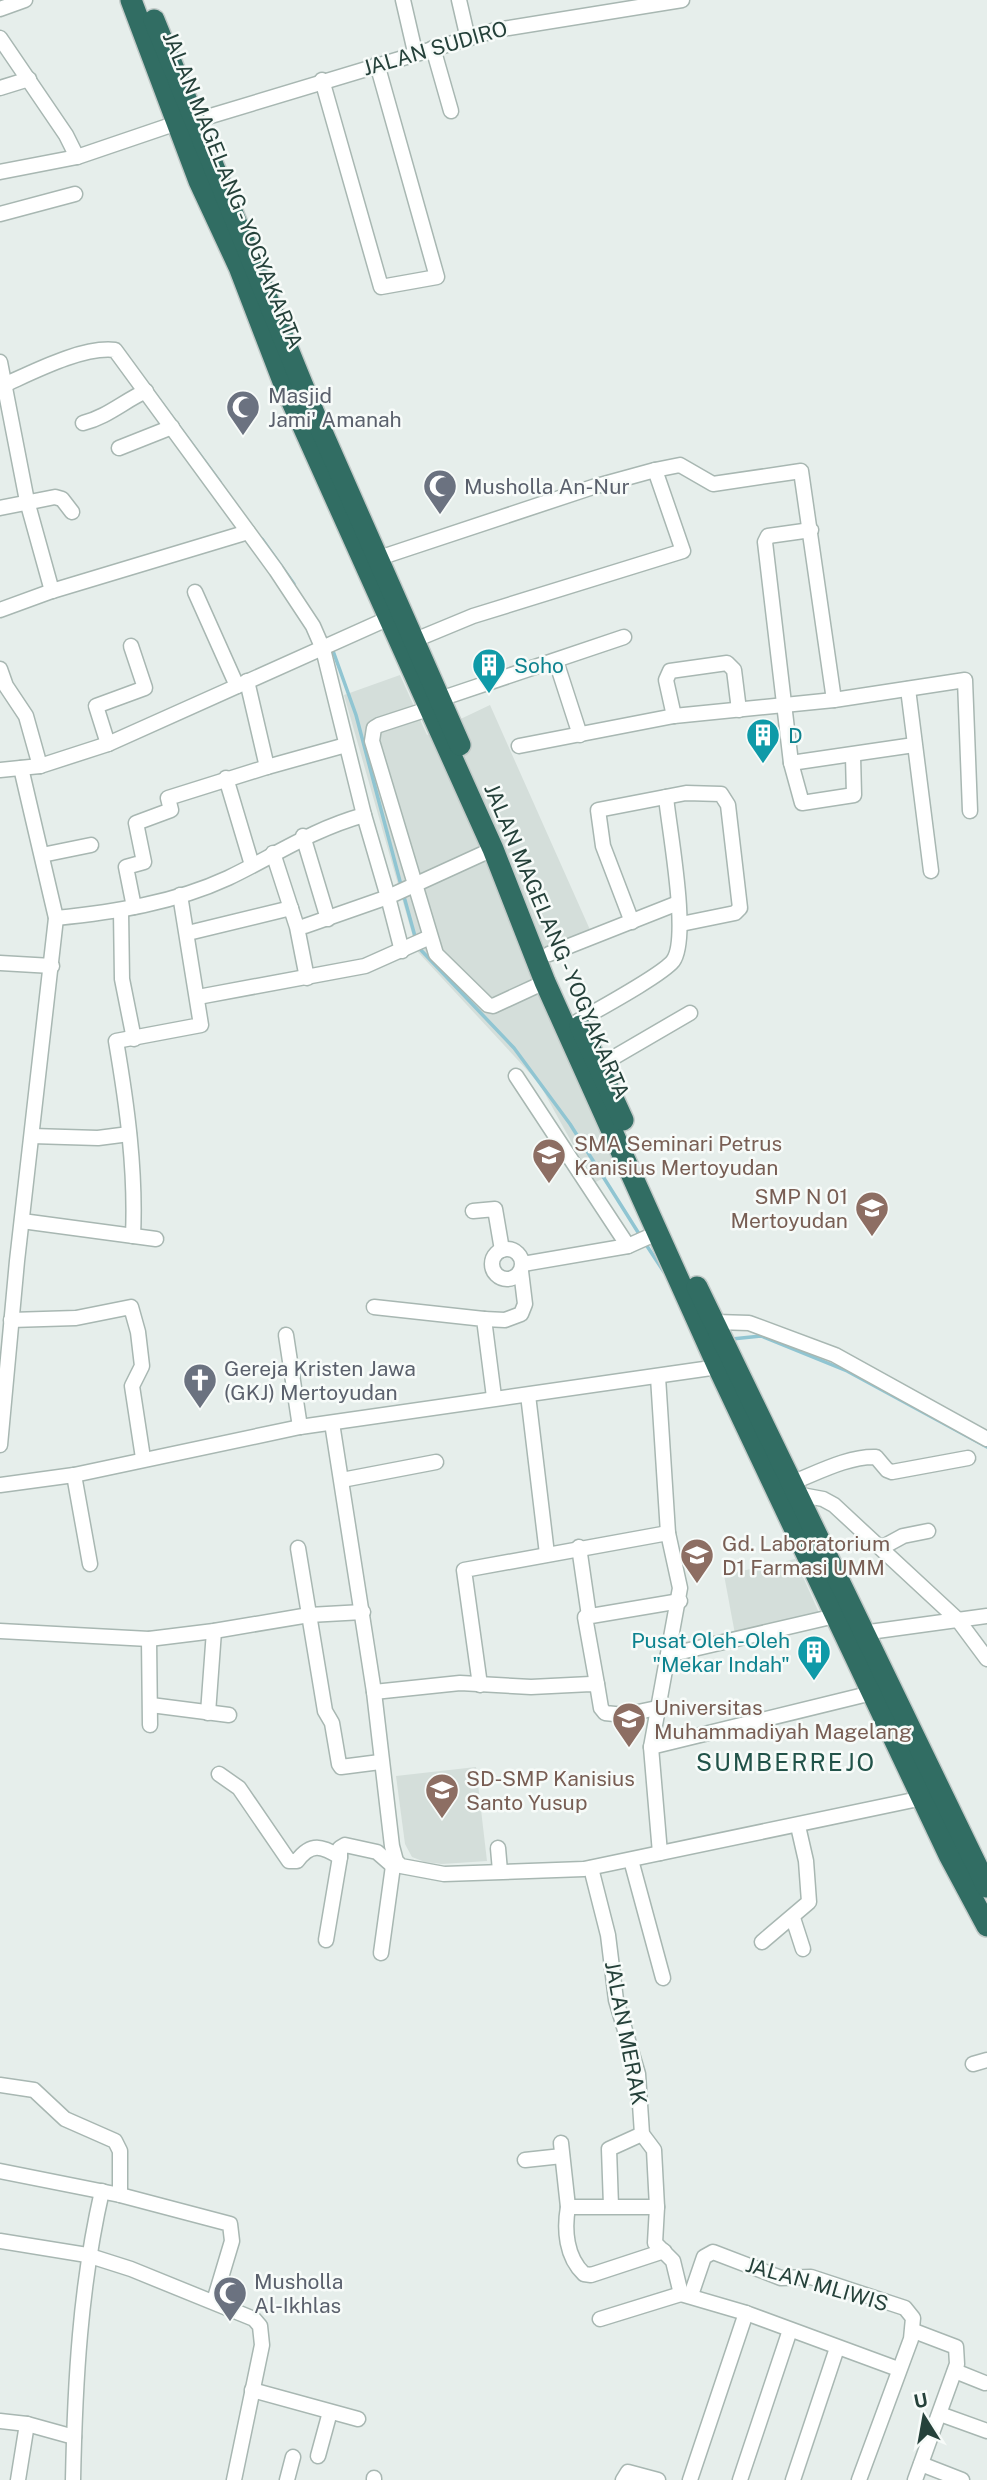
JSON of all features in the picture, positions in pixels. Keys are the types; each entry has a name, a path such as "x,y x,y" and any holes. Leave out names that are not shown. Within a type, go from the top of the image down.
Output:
{"highway":[{"name":"JALAN MAGELANG - YOGYAKARTA","path":"131,0 415,640 434,704 545,982 649,1198 835,1616 873,1693 908,1748 987,1887"},
{"name":"JALAN MAGELANG - YOGYAKARTA","path":"147,0 186,122 199,181 239,267 284,384 387,619 434,704 599,1066 649,1198 655,1235 715,1343 740,1374 862,1633 908,1748 923,1798 987,1926"}],"street":[{"path":"0,9 25,0"},
{"path":"403,0 415,52"},
{"path":"459,0 468,38"},
{"name":"JALAN SUDIRO","path":"0,172 78,157 415,52 526,23 654,2 682,0"},
{"path":"0,37 78,157"},
{"path":"433,48 451,111"},
{"path":"322,80 381,287 437,277 377,64"},
{"path":"0,88 29,79"},
{"path":"0,214 75,194"},
{"path":"52,591 27,501 2,377 108,349 119,354 329,646 346,745 364,815 402,892 430,937 436,954 493,1006 545,982"},
{"path":"83,423 104,416 122,402 144,392"},
{"path":"119,448 172,427"},
{"path":"379,558 593,487 680,464 713,484 801,471 834,700"},
{"path":"415,640 473,616 683,551 655,470"},
{"path":"0,508 55,497 62,499 72,512"},
{"path":"811,530 768,536 765,541 791,763 802,803 854,795 853,755"},
{"path":"0,610 52,591 246,533"},
{"path":"195,592 242,683 267,767"},
{"path":"0,770 40,766 108,744 387,619"},
{"path":"408,949 402,892 372,734 379,725 624,637"},
{"path":"108,744 96,706 145,688 131,646"},
{"path":"556,661 580,735"},
{"path":"674,716 667,675 675,669 727,663 734,670 738,710"},
{"path":"0,669 6,686 26,716 40,766"},
{"path":"519,746 674,716 834,700 966,681 970,811"},
{"path":"908,689 931,871"},
{"path":"134,1039 122,979 128,909 126,867 144,863 136,823 161,816 171,810 168,798 226,778 346,745"},
{"path":"791,763 914,746"},
{"path":"0,1445 11,1320 56,918 21,768"},
{"path":"226,778 252,865"},
{"path":"632,922 603,846 597,812 601,808 712,792 726,798 740,905 735,914 681,924"},
{"path":"578,1021 667,966 678,950 681,924 666,797"},
{"path":"56,918 128,909 180,895 252,865 326,825 364,815"},
{"path":"303,836 328,919"},
{"path":"43,855 91,845"},
{"path":"305,926 402,892 493,849"},
{"path":"273,853 291,908 307,978"},
{"path":"133,1236 135,1200 116,1041 201,1025 180,895"},
{"path":"549,954 678,903"},
{"path":"188,933 291,908"},
{"path":"198,997 365,966 430,937"},
{"path":"0,959 52,966"},
{"path":"599,1066 690,1013"},
{"path":"516,1076 632,1244"},
{"path":"32,1136 76,1138 129,1134"},
{"path":"473,1211 495,1209 502,1250"},
{"path":"22,1221 156,1239"},
{"path":"374,1307 505,1320 521,1314 525,1304 522,1267 513,1250 502,1250 493,1258 495,1274 510,1280 522,1267 632,1244 655,1235"},
{"path":"11,1320 76,1318 131,1307 138,1332 142,1366 132,1386 143,1458"},
{"path":"484,1320 494,1397"},
{"path":"0,1485 74,1475 143,1458 300,1427 494,1397 528,1395 657,1377 750,1322 835,1355 987,1439"},
{"path":"286,1335 300,1427"},
{"path":"657,1377 668,1533 681,1601 667,1655 651,1747 660,1853"},
{"path":"528,1395 547,1554"},
{"path":"332,1423 374,1692 380,1762 394,1864 381,1953"},
{"path":"794,1488 853,1459 876,1457 892,1472 968,1458"},
{"path":"342,1480 436,1462"},
{"path":"74,1475 90,1564"},
{"path":"794,1488 834,1505 958,1620 987,1659"},
{"path":"881,1548 903,1536 928,1531"},
{"path":"480,1685 464,1570 668,1533"},
{"path":"298,1548 324,1711 332,1723 338,1764 341,1767 380,1762"},
{"path":"579,1548 589,1616"},
{"path":"657,1708 624,1715 605,1713 600,1708 585,1617 681,1601"},
{"path":"0,1631 149,1639 309,1615 362,1612"},
{"path":"667,1655 835,1616"},
{"path":"862,1633 987,1616"},
{"path":"208,1713 214,1631"},
{"path":"149,1639 149,1725"},
{"path":"374,1692 460,1683 597,1684"},
{"path":"651,1747 873,1693"},
{"path":"150,1705 229,1715"},
{"path":"219,1774 239,1788 289,1861 297,1861 305,1851 322,1846 340,1857"},
{"path":"326,1940 343,1846 360,1847 383,1856 394,1864 412,1869 444,1874 591,1868 923,1798"},
{"path":"762,1942 793,1918 809,1899 806,1861 798,1826"},
{"path":"498,1848 500,1871"},
{"path":"631,1860 663,1978"},
{"name":"JALAN MERAK","path":"591,1868 608,1935 616,2000 638,2074 642,2134 654,2150 657,2207 655,2243 673,2261 686,2295"},
{"path":"793,1918 803,1949"},
{"path":"0,2085 34,2090 65,2119 115,2141 120,2151 120,2195"},
{"path":"611,2206 609,2149 642,2134"},
{"path":"525,2160 561,2149 568,2207 566,2235 571,2254 584,2274 591,2275 664,2251"},
{"path":"0,2171 120,2195 230,2224 232,2241 214,2301"},
{"path":"73,2480 78,2350 87,2255 102,2191"},
{"path":"568,2207 657,2207"},
{"path":"0,2241 87,2255 131,2269 246,2314 260,2326 262,2345 234,2480"},
{"name":"JALAN MLIWIS","path":"686,2295 704,2257 713,2252 781,2278 811,2277 905,2308 913,2318 914,2332"},
{"path":"600,2319 686,2295 746,2313 898,2369"},
{"path":"690,2480 746,2313"},
{"path":"740,2480 790,2330"},
{"path":"859,2480 898,2369 914,2332 956,2347 959,2352 955,2371 915,2480"},
{"path":"793,2480 837,2348"},
{"path":"955,2371 985,2383"},
{"path":"252,2390 358,2419"},
{"path":"318,2456 330,2412"},
{"path":"940,2414 987,2431"},
{"path":"0,2421 27,2424 74,2437"},
{"path":"18,2480 27,2424"},
{"path":"287,2480 293,2457"},
{"path":"921,2464 962,2480"},
{"path":"623,2480 628,2472 658,2480"}],"shaded area":[{"path":"400,675 427,735 490,705 591,932 525,961 617,1171 594,1183 539,1083 417,951 344,695"},
{"path":"795,1559 820,1615 735,1634 724,1575"},
{"name":"SD-SMP Kanisius Santo Yusup","path":"476,1767 487,1861 442,1864 412,1857 405,1844 396,1776"}],"waterway":[{"path":"152,390 220,482"},
{"path":"262,539 294,584"},
{"path":"332,648 356,715 401,885"},
{"path":"403,893 416,940"},
{"path":"418,947 514,1048 570,1124 641,1237"},
{"path":"645,1243 664,1272"},
{"path":"732,1339 761,1336 847,1371 987,1447"}],"place":[{"name":"Masjid Jami' Amanah","path":"243,437"},
{"name":"Musholla An-Nur","path":"440,516"},
{"name":"Soho","path":"489,695"},
{"name":"D","path":"763,765"},
{"name":"SMA Seminari Petrus Kanisius Mertoyudan","path":"549,1185"},
{"name":"SMP N 01 Mertoyudan","path":"872,1238"},
{"name":"Gereja Kristen Jawa (GKJ) Mertoyudan","path":"200,1410"},
{"name":"Gd. Laboratorium D1 Farmasi UMM","path":"697,1585"},
{"name":"Pusat Oleh-Oleh \"Mekar Indah\"","path":"814,1682"},
{"name":"Universitas Muhammadiyah Magelang","path":"629,1749"},
{"name":"SD-SMP Kanisius Santo Yusup","path":"442,1820"},
{"name":"Musholla Al-Ikhlas","path":"230,2323"}],"district":[{"name":"SUMBERREJO","path":"786,1762"}]}
